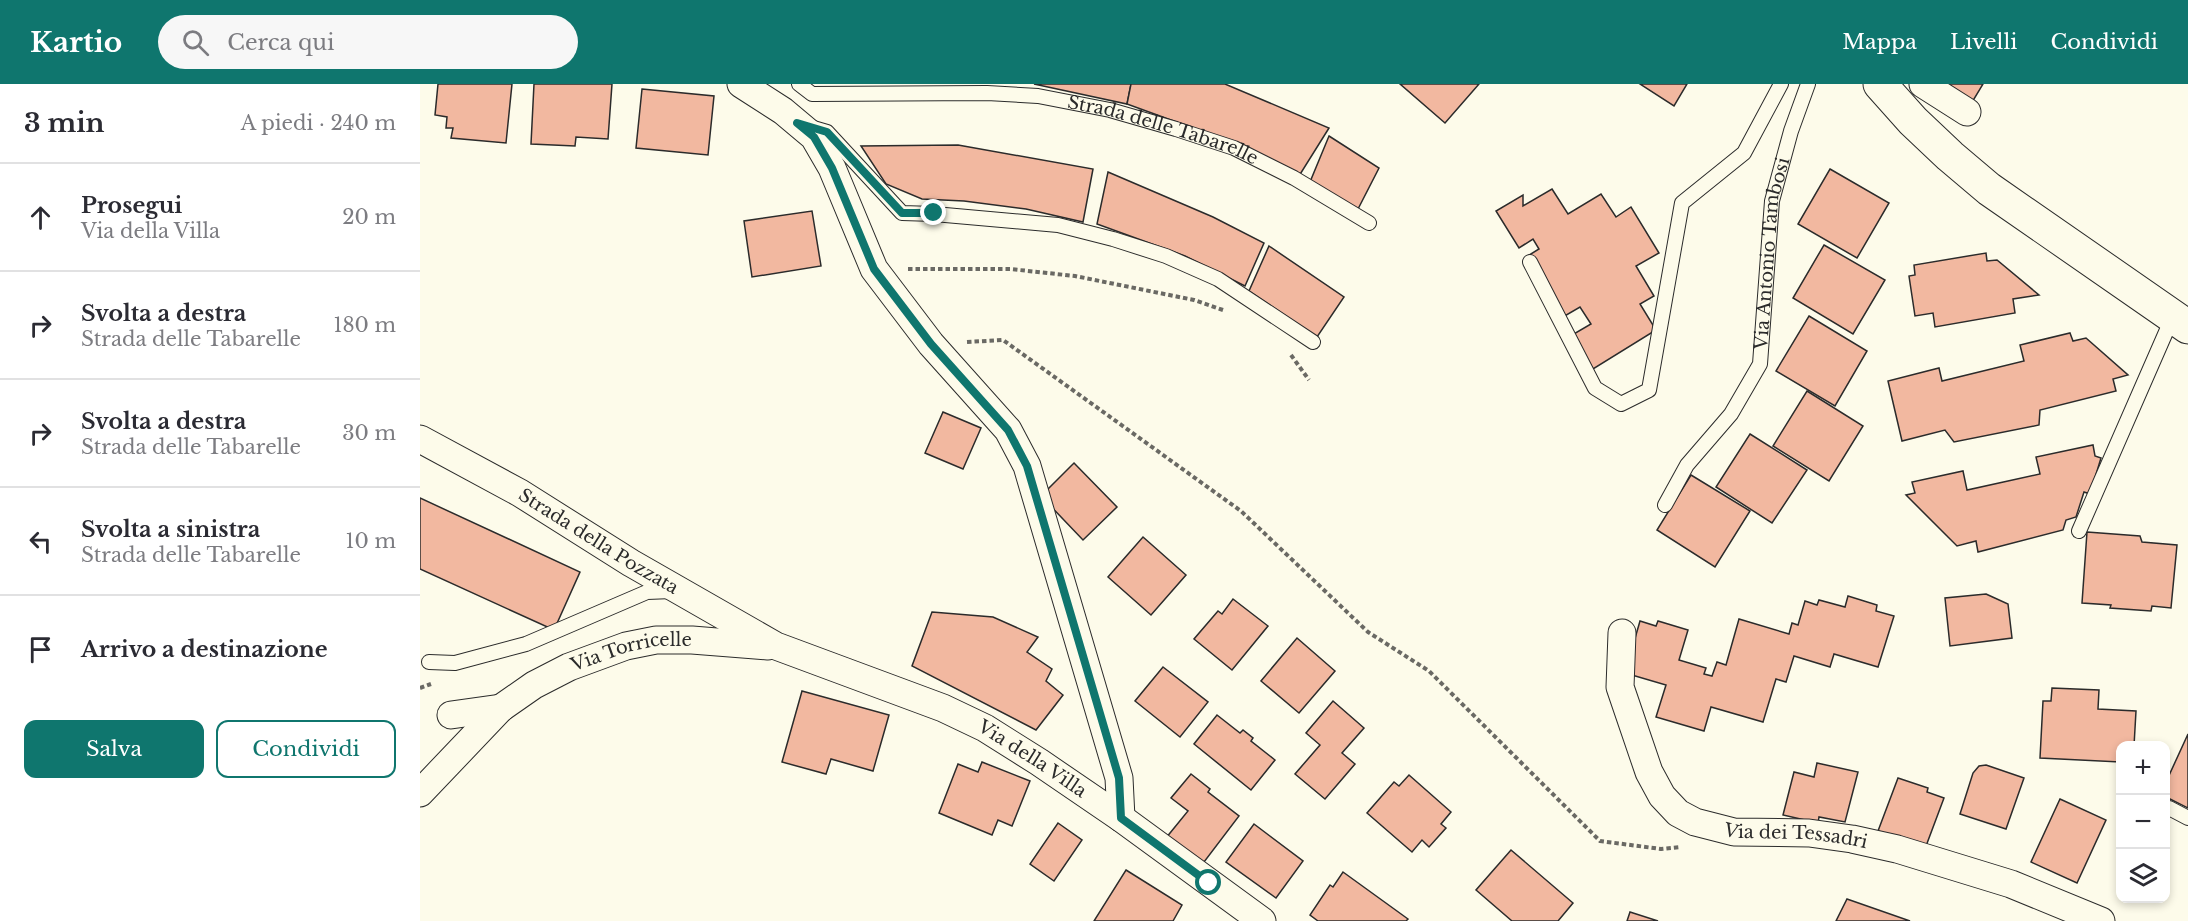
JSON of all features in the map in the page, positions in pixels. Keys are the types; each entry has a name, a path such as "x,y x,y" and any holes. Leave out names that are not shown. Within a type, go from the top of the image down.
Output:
{"main road":[{"path":"1880,84 1913,121 1989,189 2180,322"}],"street":[{"path":"741,84 814,137 832,168 874,269 931,344 1008,430 1027,466 1119,778 1121,818"},
{"path":"1913,121 1929,89 1967,112"},
{"name":"Strada della Pozzata","path":"420,439 520,493 631,563 776,646"},
{"name":"Via dei Tessadri","path":"1622,633 1620,687 1649,772 1662,796 1678,813 1695,822 1734,832 1809,832 1852,838 1897,849 2011,884 2101,921"},
{"name":"Via Torricelle","path":"420,793 501,708 534,685 569,667 626,646 656,640 776,646"},
{"name":"Via della Villa","path":"776,646 943,708 985,728 1121,818 1262,921"},
{"name":"Via Torricelle","path":"451,715 501,708"}],"lane":[{"name":"Strada delle Tabarelle","path":"799,84 812,94 987,93 1038,96 1110,110 1234,148 1294,178 1369,223"},
{"path":"1530,262 1595,388 1621,404 1648,390 1682,203 1744,153 1781,84"},
{"name":"Via Antonio Tambosi","path":"1665,505 1687,465 1731,414 1760,364 1772,201 1791,131 1808,84"},
{"path":"797,123 827,132 902,213 934,213 1058,225 1113,239 1166,256 1218,279 1313,342"},
{"path":"2079,531 2180,322"},
{"path":"429,662 455,663 526,644 646,592 680,591"},
{"path":"2170,809 2188,818"}],"path":[{"path":"874,269 1010,269 1075,276 1194,300 1230,312"},
{"path":"931,344 1003,340 1241,511 1368,632 1429,670 1600,841 1661,849 1684,846"},
{"path":"1288,352 1310,380"}],"building":[{"path":"438,84 512,84 506,143 451,138 453,128 446,128 447,117 435,115"},
{"path":"534,84 612,84 608,139 576,137 575,146 531,144"},
{"path":"1034,84 1131,84 1127,104"},
{"path":"1131,84 1225,84 1329,128 1299,176 1234,143 1127,104"},
{"path":"1400,84 1479,84 1445,123"},
{"path":"1640,84 1687,84 1674,106"},
{"path":"1937,84 1983,84 1971,104"},
{"path":"642,89 714,96 708,155 636,148"},
{"path":"1329,136 1379,168 1358,209 1310,182"},
{"path":"958,145 1093,169 1083,222 1026,209 964,201 922,199 886,184 861,146"},
{"path":"1830,169 1889,203 1857,258 1798,224"},
{"path":"1108,172 1213,217 1264,243 1245,286 1185,256 1097,224"},
{"path":"1552,189 1568,214 1601,194 1616,217 1631,207 1659,253 1636,266 1654,296 1640,304 1656,330 1593,369 1572,335 1591,324 1580,307 1563,317 1526,257 1539,249 1533,239 1519,248 1496,211 1523,195 1523,206"},
{"path":"812,211 821,266 752,277 744,221"},
{"path":"1824,245 1885,280 1853,334 1793,298"},
{"path":"1269,246 1344,297 1317,337 1249,291"},
{"path":"1986,253 1987,261 1997,260 2039,295 2013,299 2015,313 1935,327 1933,313 1915,316 1909,276 1915,275 1914,265"},
{"path":"1809,316 1867,351 1835,406 1776,371"},
{"path":"2070,333 2073,341 2086,338 2128,375 2113,379 2116,391 2040,410 2039,425 1954,442 1945,430 1902,441 1888,381 1939,368 1942,381 2024,361 2020,345"},
{"path":"1807,391 1863,426 1829,481 1773,446"},
{"path":"943,412 981,428 963,469 925,453"},
{"path":"1750,434 1807,470 1772,523 1716,487"},
{"path":"2093,445 2095,456 2101,458 2090,494 2084,492 2076,517 2066,520 2063,530 1978,552 1976,541 1957,546 1906,495 1915,493 1912,482 1963,471 1967,490 2040,474 2036,457"},
{"path":"1074,463 1117,507 1083,540 1041,496"},
{"path":"1691,475 1750,511 1715,567 1657,530"},
{"path":"420,498 580,572 554,630 420,569"},
{"path":"2087,532 2140,536 2142,542 2177,545 2171,608 2152,606 2151,611 2082,603"},
{"path":"1143,537 1186,575 1151,615 1108,577"},
{"path":"1986,594 2008,604 2012,638 1950,646 1945,598"},
{"path":"1848,596 1877,605 1876,611 1894,616 1878,667 1834,654 1830,667 1794,656 1786,682 1776,679 1763,722 1711,707 1704,731 1656,717 1666,685 1625,673 1640,621 1656,626 1658,621 1688,630 1679,660 1706,668 1704,674 1712,676 1717,662 1726,665 1739,619 1789,634 1792,623 1798,625 1805,601 1817,605 1819,600 1845,607"},
{"path":"1233,599 1268,626 1232,670 1194,639 1218,611 1222,614"},
{"path":"932,612 993,617 1038,637 1027,652 1052,669 1046,681 1063,695 1036,730 912,666"},
{"path":"1297,638 1335,671 1299,713 1261,681"},
{"path":"1163,667 1208,702 1180,737 1135,701"},
{"path":"2052,688 2099,690 2098,709 2136,711 2134,741 2116,741 2116,762 2040,758 2043,701 2051,701"},
{"path":"802,691 889,715 873,771 831,759 826,774 782,762"},
{"path":"1333,701 1364,728 1342,753 1355,764 1325,799 1295,774 1320,745 1306,733"},
{"path":"1217,715 1240,733 1243,730 1253,738 1251,741 1275,760 1251,790 1194,744"},
{"path":"2188,734 2188,808 2170,799 2170,773"},
{"path":"982,762 1030,781 1012,826 998,820 992,835 939,813 958,764 978,772"},
{"path":"1817,763 1858,772 1845,822 1819,817 1818,823 1783,815 1794,772 1814,777"},
{"path":"1986,765 2024,778 2006,829 1960,814 1973,773 1979,766"},
{"path":"1191,774 1210,789 1208,792 1239,816 1201,866 1166,838 1188,811 1171,798"},
{"path":"1409,775 1451,812 1441,824 1446,828 1429,847 1422,840 1412,852 1367,813 1394,782 1399,786"},
{"path":"1898,778 1928,788 1927,792 1944,798 1926,846 1878,831"},
{"path":"2060,799 2106,820 2077,883 2031,862"},
{"path":"1058,823 1082,840 1054,881 1030,864"},
{"path":"1254,824 1303,861 1276,898 1226,862"},
{"path":"1511,850 1573,903 1558,921 1512,921 1476,890"},
{"path":"1126,870 1182,905 1173,921 1094,921"},
{"path":"1343,872 1408,919 1406,921 1318,921 1310,915 1330,885 1333,887"},
{"path":"1847,899 1910,921 1836,921"},
{"path":"1630,912 1658,921 1627,921"}],"route":[{"path":"934,213 902,213 827,132 797,123 814,137 832,168 874,269 931,344 1008,430 1027,466 1119,778 1121,818 1209,883"}]}
